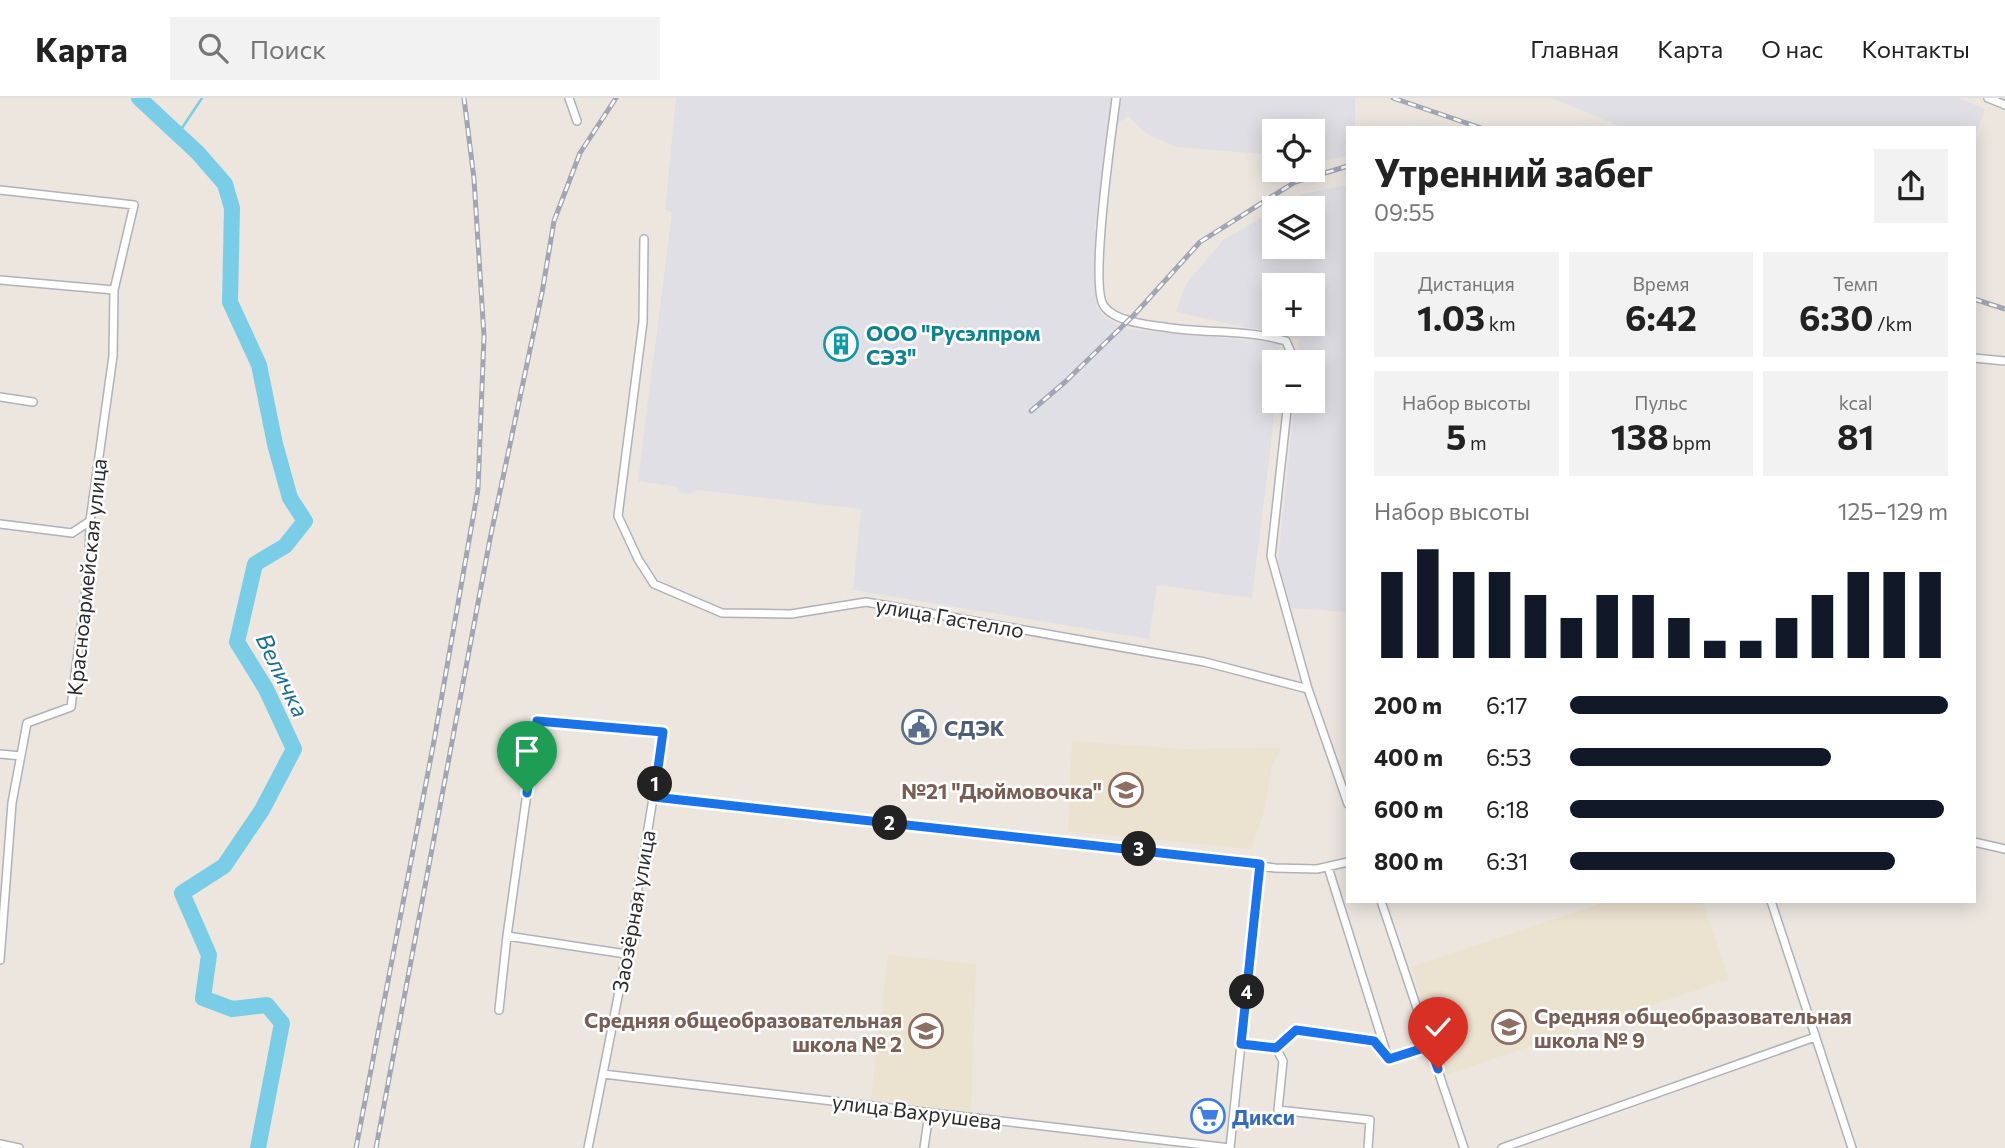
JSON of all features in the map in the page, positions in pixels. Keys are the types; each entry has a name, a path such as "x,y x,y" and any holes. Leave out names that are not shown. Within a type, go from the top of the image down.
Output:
{"street":[{"path":"569,98 577,121"},
{"path":"1988,98 2005,105"},
{"path":"1116,99 1100,235 1100,297 1104,308 1118,316 1163,327 1266,335 1286,341 1290,350"},
{"name":"Красноармейская улица","path":"0,190 134,205 114,290 113,356 90,521 89,565 71,707 27,723 12,803 0,960"},
{"name":"улица Гастелло","path":"644,239 643,322 618,516 638,559 654,584 722,613 791,614 866,602 1205,662 1308,689"},
{"path":"0,280 114,290"},
{"path":"1976,358 2005,361"},
{"path":"0,397 33,402"},
{"path":"1286,413 1271,556 1308,689 1346,798"},
{"path":"0,524 72,533 90,521"},
{"name":"Заозёрная улица","path":"507,936 537,721 663,732 626,954 587,1148"},
{"path":"0,754 21,756"},
{"path":"654,797 1300,869 1346,862"},
{"path":"1976,842 2005,849"},
{"path":"1230,1148 1260,864"},
{"path":"1328,867 1389,1059"},
{"path":"1382,903 1464,1148"},
{"path":"1772,903 1852,1148"},
{"path":"499,1010 507,936 626,954"},
{"path":"1241,1044 1276,1048 1296,1030 1374,1041 1389,1059"},
{"path":"1502,1148 1815,1037"},
{"path":"1389,1059 1430,1046"},
{"path":"1276,1048 1283,1061 1278,1110 1370,1120 1368,1148"},
{"name":"улица Вахрушева","path":"603,1074 1230,1148"},
{"path":"924,1148 929,1113"},
{"path":"0,1144 19,1148"}],"shaded area":[{"path":"676,98 1355,98 1355,126 1346,126 1346,156 1328,160 1325,160 1325,119 1262,119 1262,154 1176,147 1147,134 1128,116 1107,131 1095,226 1097,306 1103,316 1124,329 1280,343 1279,350 1262,350 1262,413 1274,413 1252,598 1157,585 1149,639 853,590 861,509 697,490 690,494 680,493 677,487 638,481 672,212 665,210"},
{"path":"1552,98 1958,98 1985,109 1976,134 1976,126 1619,126"},
{"path":"1346,185 1346,612 1291,608 1278,560 1294,413 1325,413 1325,350 1299,350 1299,339 1285,336 1325,336 1325,273 1262,273 1262,331 1176,312 1186,284 1224,239 1262,218 1262,259 1325,259 1325,196 1300,196"},
{"path":"1072,741 1182,749 1282,748 1272,765 1264,812 1251,849 1068,831"},
{"name":"Средняя общеобразовательная школа № 9","path":"1602,903 1703,903 1729,979 1446,1075 1411,967"},
{"name":"Средняя общеобразовательная школа № 2","path":"888,955 976,964 971,1113 871,1099"}],"waterway":[{"name":"Величка","path":"139,98 198,153 225,184 232,208 230,302 259,365 275,444 290,498 305,521 285,546 255,564 237,642 266,689 294,749 262,810 224,866 182,893 209,955 203,998 232,1009 267,1005 282,1023 258,1148"},
{"path":"178,134 202,98"}],"railway":[{"path":"356,1148 434,741 478,489 484,336 474,179 464,98"},
{"path":"376,1148 490,539 542,293 554,221 580,153 616,98"},
{"path":"1393,98 1475,126"},
{"path":"1031,411 1134,315 1200,242 1295,182 1346,167"},
{"path":"1976,300 2005,309"}],"place":[{"name":"ООО \"Русэлпром СЭЗ\"","path":"841,344"},
{"name":"СДЭК","path":"919,727"},
{"name":"№21 \"Дюймовочка\"","path":"1126,790"},
{"name":"Средняя общеобразовательная школа № 9","path":"1509,1027"},
{"name":"Средняя общеобразовательная школа № 2","path":"926,1031"},
{"name":"Дикси","path":"1208,1116"}],"route":[{"path":"527,793 537,721 663,732 654,797 1260,864 1241,1044 1276,1048 1296,1030 1374,1041 1389,1059 1430,1046 1438,1069"}]}
